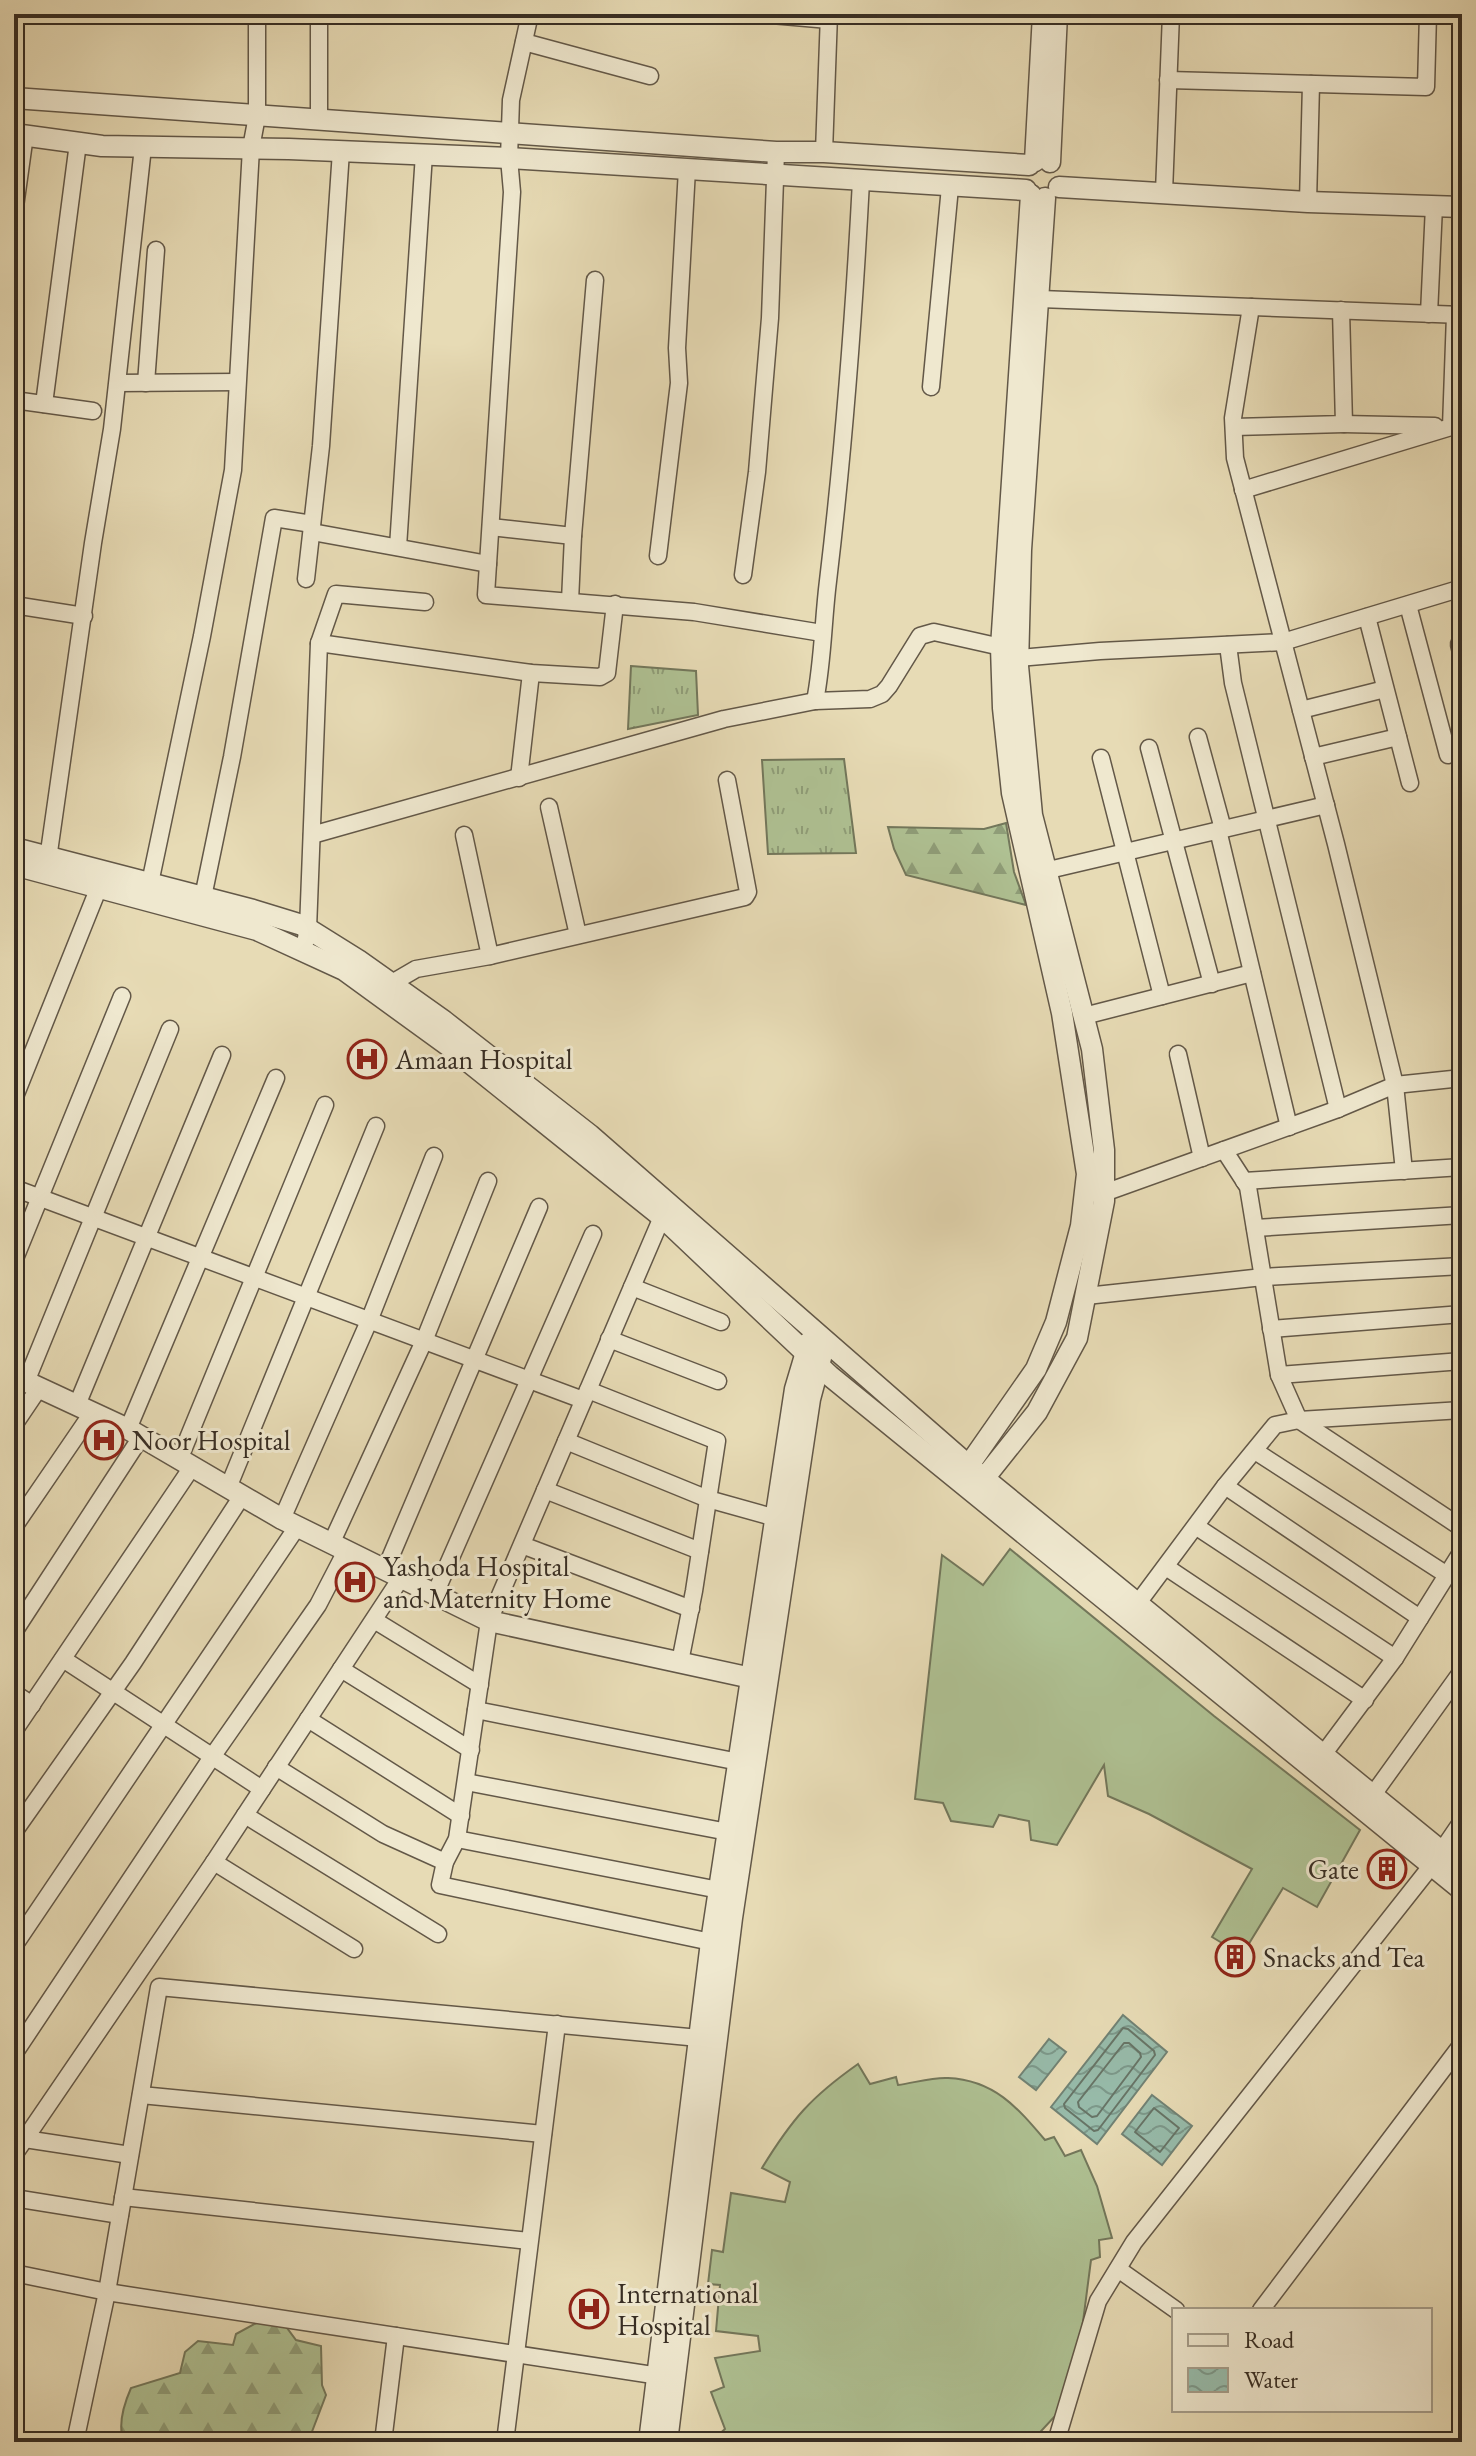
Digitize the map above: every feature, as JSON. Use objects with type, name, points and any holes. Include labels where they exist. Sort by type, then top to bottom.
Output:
[{"type":"street","points":[[150,883],[233,470],[251,148],[257,116],[257,14]]},
{"type":"street","points":[[319,14],[319,120]]},
{"type":"street","points":[[530,14],[511,100],[509,158],[512,192],[486,595],[694,612],[822,633]]},
{"type":"street","points":[[758,14],[829,17],[824,152]]},
{"type":"street","points":[[1038,163],[1043,14]]},
{"type":"street","points":[[1040,192],[1022,179],[1038,163],[1057,14]]},
{"type":"street","points":[[1164,192],[1171,14]]},
{"type":"street","points":[[1168,80],[1426,87],[1428,14]]},
{"type":"street","points":[[524,42],[650,76]]},
{"type":"street","points":[[1308,202],[1311,84]]},
{"type":"street","points":[[14,98],[776,152],[1038,163],[1060,172],[1040,192],[1003,708],[1012,793],[1092,1049],[1104,1150],[1104,1193],[1077,1338],[1037,1412],[971,1480]]},
{"type":"street","points":[[14,214],[19,134],[78,143],[143,147],[424,154],[1040,192],[1164,192],[1308,202],[1462,207]]},
{"type":"street","points":[[44,404],[78,143]]},
{"type":"street","points":[[47,865],[118,383],[143,147]]},
{"type":"street","points":[[306,579],[321,446],[341,151]]},
{"type":"street","points":[[743,575],[757,472],[769,333],[776,152]]},
{"type":"street","points":[[398,547],[424,154]]},
{"type":"street","points":[[658,556],[679,383],[677,348],[687,169]]},
{"type":"street","points":[[815,701],[821,671],[822,633],[852,350],[861,181]]},
{"type":"street","points":[[931,387],[950,187]]},
{"type":"street","points":[[1007,655],[1021,550],[1040,299],[1040,192]]},
{"type":"street","points":[[1429,314],[1434,206]]},
{"type":"street","points":[[146,383],[156,250]]},
{"type":"street","points":[[570,601],[595,280]]},
{"type":"street","points":[[1040,299],[1458,315],[1451,427]]},
{"type":"street","points":[[1251,307],[1234,427],[1235,458],[1395,1085],[1404,1171]]},
{"type":"street","points":[[1341,310],[1344,424]]},
{"type":"street","points":[[118,383],[236,382]]},
{"type":"street","points":[[14,400],[93,411]]},
{"type":"street","points":[[1234,427],[1344,424],[1451,427]]},
{"type":"street","points":[[1243,490],[1451,427]]},
{"type":"street","points":[[203,897],[232,757],[274,518],[488,564]]},
{"type":"street","points":[[491,527],[573,536]]},
{"type":"street","points":[[312,835],[724,719],[815,701],[870,699],[882,694],[925,633],[934,632],[1007,655],[1283,642],[1462,588]]},
{"type":"street","points":[[303,952],[308,929],[319,643],[336,594],[425,602]]},
{"type":"street","points":[[319,643],[531,673],[604,676],[615,604]]},
{"type":"street","points":[[14,605],[84,616]]},
{"type":"street","points":[[1408,605],[1448,755]]},
{"type":"street","points":[[1367,617],[1410,783]]},
{"type":"street","points":[[1228,645],[1233,683],[1338,1109]]},
{"type":"street","points":[[519,778],[531,673]]},
{"type":"street","points":[[1301,710],[1385,689]]},
{"type":"street","points":[[1198,737],[1289,1127]]},
{"type":"street","points":[[1313,757],[1398,737]]},
{"type":"street","points":[[1149,748],[1212,984]]},
{"type":"street","points":[[1101,758],[1162,996]]},
{"type":"street","points":[[392,983],[416,969],[490,956],[747,895],[727,780]]},
{"type":"street","points":[[1038,872],[1326,805]]},
{"type":"street","points":[[549,807],[578,935]]},
{"type":"street","points":[[464,835],[490,956]]},
{"type":"street","points":[[14,848],[99,887],[257,930],[344,970],[450,1047],[662,1217],[812,1359],[971,1480],[1437,1858],[1462,1868]]},
{"type":"street","points":[[14,865],[47,865],[150,883],[253,910],[308,929],[392,983],[590,1135],[820,1337],[971,1480]]},
{"type":"street","points":[[971,1480],[1036,1369],[1056,1322],[1081,1226],[1087,1174],[1038,872]]},
{"type":"street","points":[[14,1099],[99,887]]},
{"type":"street","points":[[1084,1016],[1252,973]]},
{"type":"street","points":[[14,1261],[122,996]]},
{"type":"street","points":[[14,1425],[26,1382],[170,1029]]},
{"type":"street","points":[[1178,1054],[1202,1158]]},
{"type":"street","points":[[14,1527],[85,1409],[147,1238],[222,1055]]},
{"type":"street","points":[[14,1632],[134,1433],[200,1258],[276,1078]]},
{"type":"street","points":[[1104,1193],[1338,1109],[1395,1085],[1462,1078]]},
{"type":"street","points":[[14,1731],[186,1463],[254,1278],[325,1105]]},
{"type":"street","points":[[14,1832],[113,1693],[235,1492],[376,1126]]},
{"type":"street","points":[[1224,1150],[1248,1187],[1279,1375],[1299,1420],[1462,1528]]},
{"type":"street","points":[[14,1946],[165,1726],[289,1523],[434,1156]]},
{"type":"street","points":[[1244,1181],[1462,1167]]},
{"type":"street","points":[[14,2054],[212,1757],[318,1605],[488,1181]]},
{"type":"street","points":[[14,1188],[529,1380],[586,1395],[717,1441],[680,1662]]},
{"type":"street","points":[[14,2155],[374,1620],[475,1360],[539,1207]]},
{"type":"street","points":[[1255,1228],[1462,1215]]},
{"type":"street","points":[[662,1217],[489,1621],[457,1839],[445,1862],[440,1885],[711,1942]]},
{"type":"street","points":[[435,1594],[593,1234]]},
{"type":"street","points":[[1086,1296],[1263,1277],[1462,1266]]},
{"type":"street","points":[[632,1287],[721,1322]]},
{"type":"street","points":[[1271,1329],[1462,1314]]},
{"type":"street","points":[[649,2442],[666,2377],[732,1918],[761,1680],[776,1518],[795,1389],[820,1337]]},
{"type":"street","points":[[609,1339],[718,1381]]},
{"type":"street","points":[[667,2442],[666,2377],[711,1942],[739,1762],[761,1680],[810,1399],[812,1359]]},
{"type":"street","points":[[1279,1375],[1462,1361]]},
{"type":"street","points":[[26,1382],[134,1433],[289,1523],[489,1621],[761,1680]]},
{"type":"street","points":[[1132,1611],[1225,1486],[1275,1425],[1299,1420],[1462,1410]]},
{"type":"street","points":[[566,1441],[708,1499],[776,1518]]},
{"type":"street","points":[[1255,1451],[1447,1575]]},
{"type":"street","points":[[1225,1486],[1420,1618]]},
{"type":"street","points":[[545,1490],[700,1551]]},
{"type":"street","points":[[1197,1527],[1395,1658]]},
{"type":"street","points":[[522,1545],[691,1609]]},
{"type":"street","points":[[1318,1762],[1395,1658],[1462,1551]]},
{"type":"street","points":[[1166,1567],[1365,1700]]},
{"type":"street","points":[[374,1620],[480,1685]]},
{"type":"street","points":[[63,1659],[262,1789]]},
{"type":"street","points":[[341,1669],[471,1750]]},
{"type":"street","points":[[1372,1796],[1462,1671]]},
{"type":"street","points":[[14,1693],[32,1705]]},
{"type":"street","points":[[476,1710],[739,1762]]},
{"type":"street","points":[[308,1719],[461,1816]]},
{"type":"street","points":[[1318,1762],[1372,1796],[1437,1858],[1462,1890]]},
{"type":"street","points":[[276,1767],[383,1834],[445,1862]]},
{"type":"street","points":[[466,1782],[728,1832]]},
{"type":"street","points":[[245,1815],[438,1934]]},
{"type":"street","points":[[1056,2442],[1098,2301],[1144,2229],[1437,1858],[1462,1821]]},
{"type":"street","points":[[457,1839],[719,1890]]},
{"type":"street","points":[[214,1862],[354,1949]]},
{"type":"street","points":[[75,2442],[107,2292],[159,1987],[699,2038]]},
{"type":"street","points":[[505,2442],[557,2024]]},
{"type":"street","points":[[1263,2308],[1462,2044]]},
{"type":"street","points":[[141,2095],[543,2134]]},
{"type":"street","points":[[25,2139],[130,2155]]},
{"type":"street","points":[[123,2197],[529,2241]]},
{"type":"street","points":[[14,2198],[120,2215]]},
{"type":"street","points":[[1118,2269],[1173,2308]]},
{"type":"street","points":[[14,2273],[107,2292],[666,2377]]},
{"type":"street","points":[[383,2442],[396,2336]]},
{"type":"green space","points":[[631,666],[696,671],[698,715],[628,729]]},
{"type":"green space","points":[[844,759],[856,853],[768,854],[762,760]]},
{"type":"green space","points":[[1006,823],[1014,872],[1026,905],[906,875],[888,827],[984,829]]},
{"type":"green space","points":[[1010,1549],[1214,1716],[1360,1830],[1317,1907],[1283,1888],[1242,1955],[1212,1937],[1252,1869],[1149,1814],[1108,1796],[1104,1765],[1057,1845],[1031,1840],[1029,1821],[999,1815],[993,1827],[951,1821],[943,1803],[915,1799],[942,1555],[983,1585]]},
{"type":"green space","points":[[858,2064],[870,2084],[896,2077],[898,2085],[942,2078],[979,2084],[1014,2106],[1045,2140],[1054,2137],[1065,2156],[1081,2150],[1097,2186],[1112,2238],[1099,2240],[1100,2257],[1091,2260],[1080,2345],[1056,2415],[1031,2442],[719,2442],[716,2437],[725,2429],[711,2392],[724,2387],[715,2358],[760,2351],[758,2336],[716,2331],[720,2285],[708,2284],[712,2250],[723,2252],[731,2193],[785,2202],[790,2182],[762,2168],[804,2110],[827,2087]]},
{"type":"green space","points":[[262,2320],[284,2324],[296,2340],[321,2346],[322,2385],[326,2395],[308,2442],[124,2442],[121,2422],[131,2388],[180,2373],[185,2352],[198,2341],[233,2345],[236,2334]]},
{"type":"water","points":[[1123,2015],[1167,2052],[1097,2144],[1051,2107]]},
{"type":"water","points":[[1049,2039],[1066,2052],[1036,2090],[1019,2077]]},
{"type":"water","points":[[1152,2095],[1192,2126],[1162,2165],[1122,2134]]},
{"type":"place","name":"Amaan Hospital","points":[[367,1059]]},
{"type":"place","name":"Noor Hospital","points":[[104,1440]]},
{"type":"place","name":"Yashoda Hospital and Maternity Home","points":[[355,1582]]},
{"type":"place","name":"Gate","points":[[1387,1869]]},
{"type":"place","name":"Snacks and Tea","points":[[1235,1957]]},
{"type":"place","name":"International Hospital","points":[[589,2309]]}]
